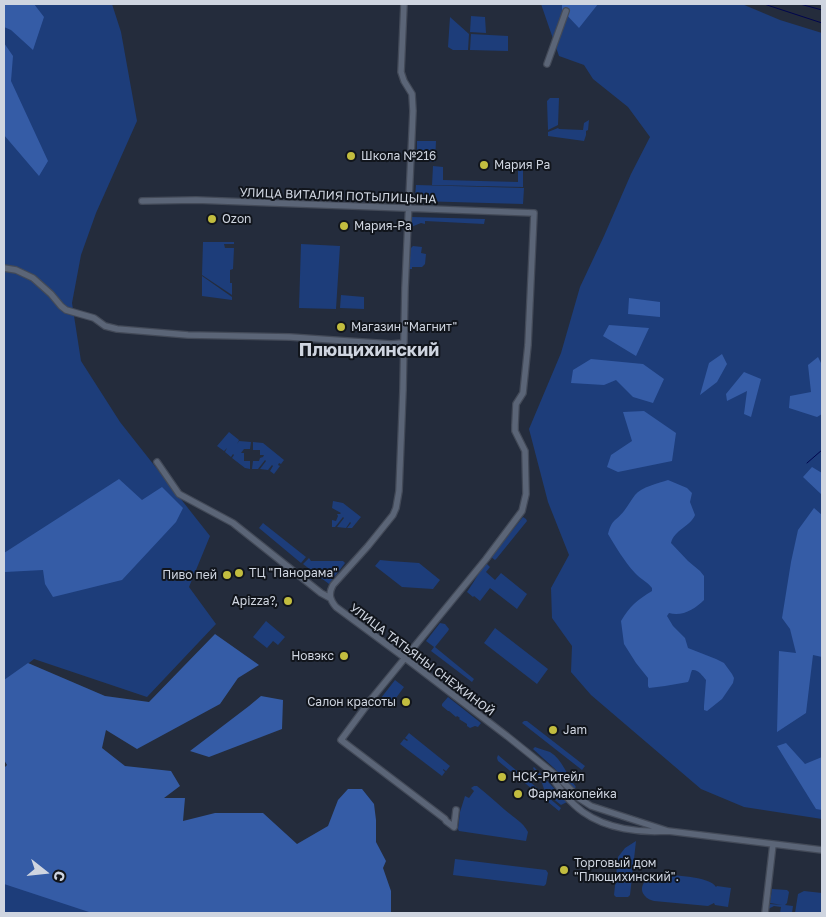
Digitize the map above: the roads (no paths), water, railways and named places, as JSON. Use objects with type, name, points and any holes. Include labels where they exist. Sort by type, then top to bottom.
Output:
[{"type":"street","points":[[330,598],[330,590],[333,585],[393,515],[399,491],[413,102],[412,94],[401,72],[404,4]]},
{"type":"street","points":[[547,64],[566,11]]},
{"type":"street","name":"УЛИЦА ВИТАЛИЯ ПОТЫЛИЦЫНА","points":[[142,201],[196,200],[534,213],[528,345],[523,393],[516,404],[515,425],[515,431],[525,450],[526,494],[522,511],[486,560],[405,658]]},
{"type":"street","points":[[4,268],[16,270],[33,278],[66,310],[94,318],[105,326],[188,334],[290,337],[391,344],[404,343]]},
{"type":"street","name":"УЛИЦА ТАТЬЯНЫ СНЕЖИНОЙ","points":[[157,462],[179,494],[233,524],[330,598],[336,607],[507,736],[563,781],[580,799],[592,806],[668,831]]},
{"type":"street","points":[[405,658],[340,740],[445,819]]},
{"type":"street","name":"УЛИЦА ТАТЬЯНЫ СНЕЖИНОЙ","points":[[545,767],[558,787],[582,811],[590,816],[612,826],[650,832],[668,831]]},
{"type":"street","points":[[668,831],[822,850]]},
{"type":"street","points":[[765,913],[774,844]]},
{"type":"waterway","points":[[764,4],[822,23]]},
{"type":"waterway","points":[[800,4],[822,10]]},
{"type":"waterway","points":[[807,463],[822,450]]},
{"type":"place","name":"Школа №216","points":[[351,156]]},
{"type":"place","name":"Мария Ра","points":[[484,165]]},
{"type":"place","name":"Ozon","points":[[212,219]]},
{"type":"place","name":"Мария-Ра","points":[[344,226]]},
{"type":"place","name":"Магазин \"Магнит\"","points":[[341,327]]},
{"type":"place","name":"ТЦ \"Панорама\"","points":[[239,573]]},
{"type":"place","name":"Пиво пей","points":[[227,575]]},
{"type":"place","name":"Apizza?,","points":[[288,601]]},
{"type":"place","name":"Новэкс","points":[[344,656]]},
{"type":"place","name":"Салон красоты","points":[[406,702]]},
{"type":"place","name":"Jam","points":[[553,730]]},
{"type":"place","name":"НСК-Ритейл","points":[[502,777]]},
{"type":"place","name":"Фармакопейка","points":[[518,794]]},
{"type":"place","name":"Торговый дом \"Плющихинский\".","points":[[564,870]]},
{"type":"district","name":"Плющихинский","points":[[369,350]]}]
